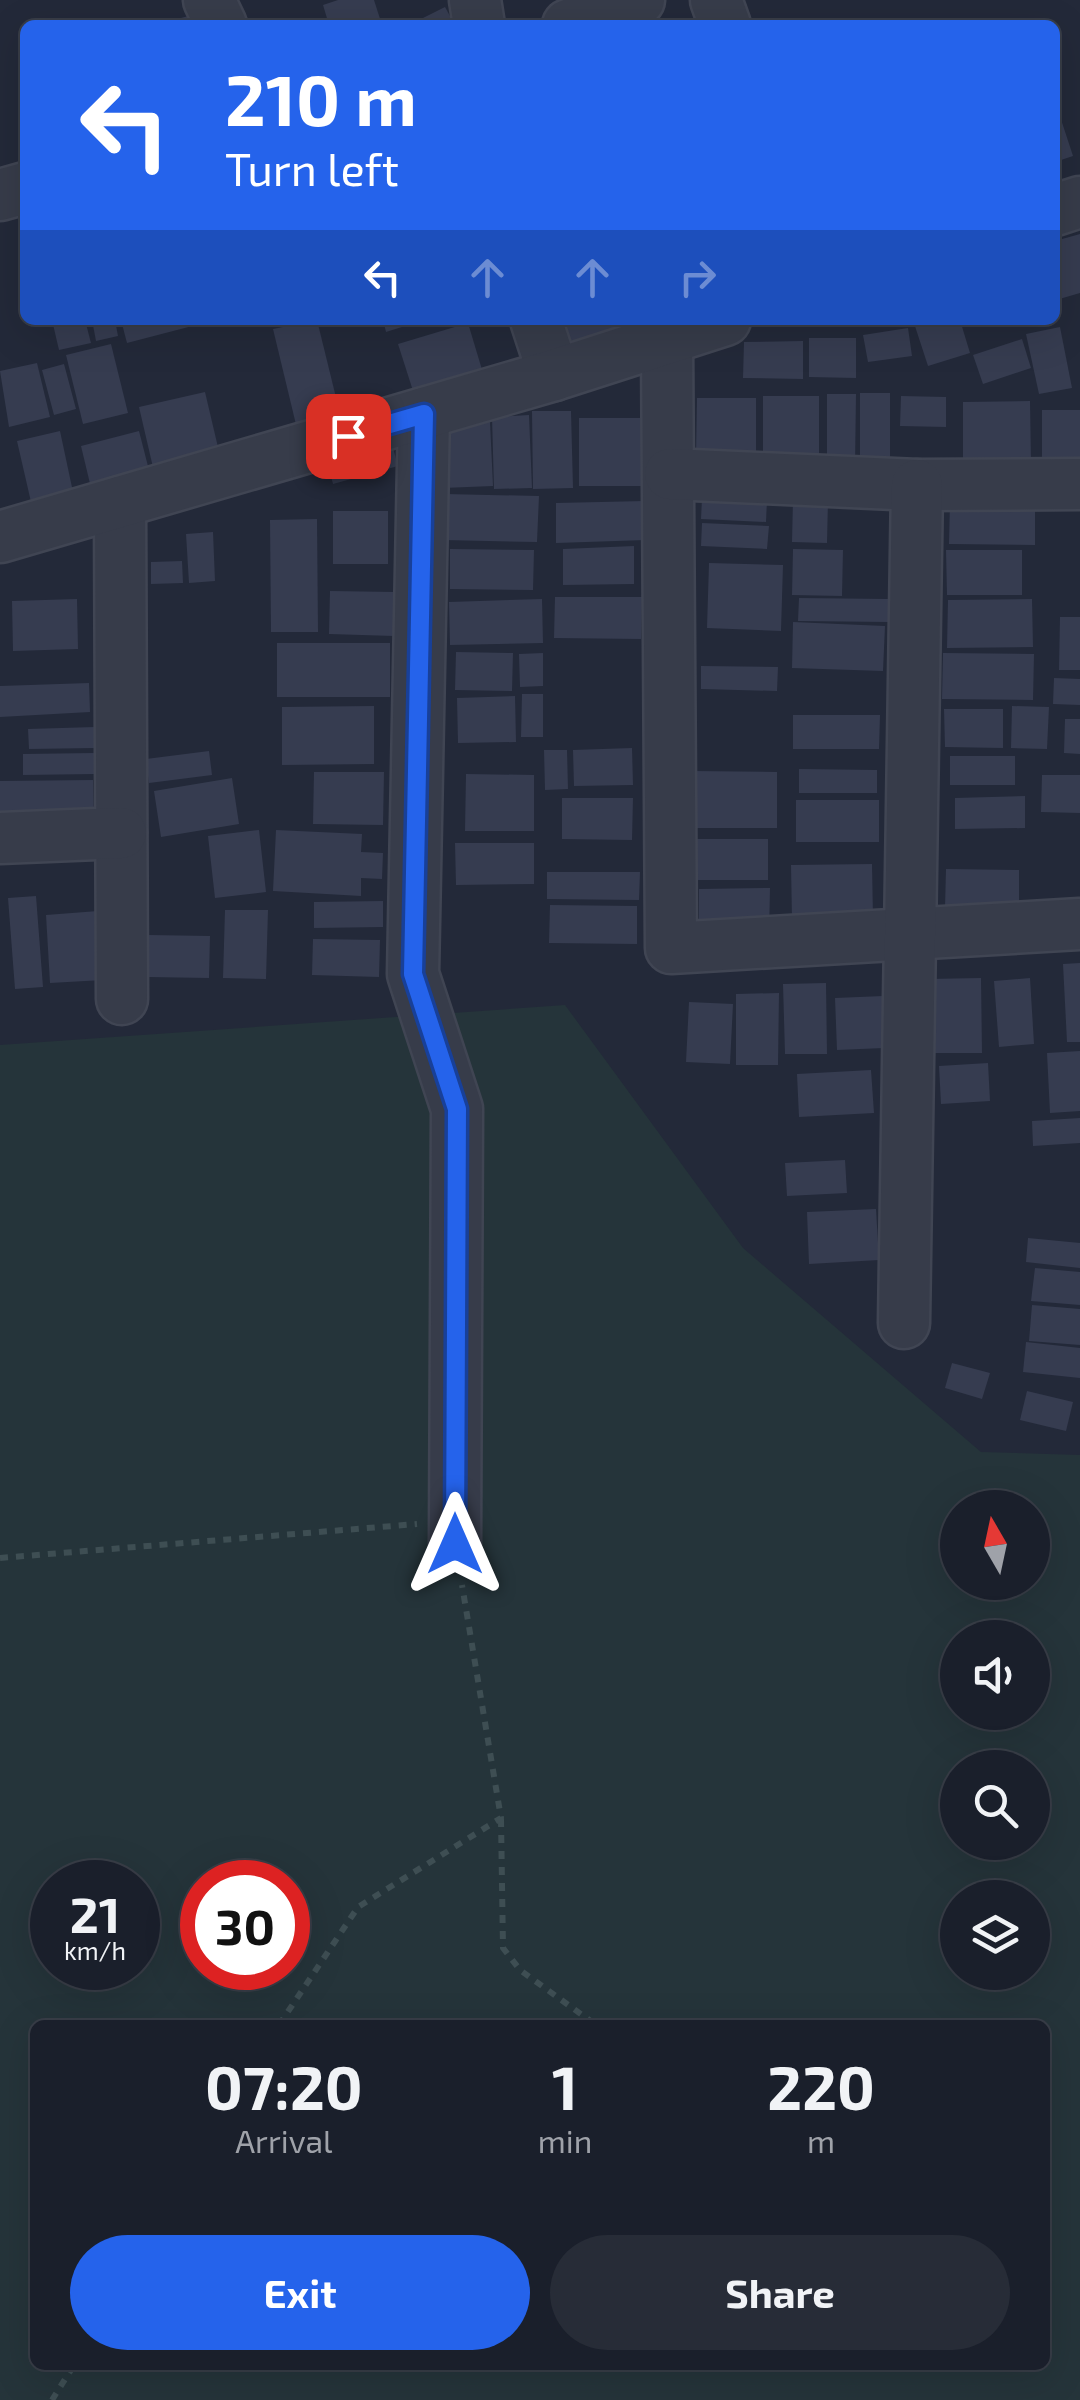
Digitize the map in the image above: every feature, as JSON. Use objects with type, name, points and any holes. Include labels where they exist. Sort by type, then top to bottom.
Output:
[{"type":"street","points":[[582,20],[640,0]]},
{"type":"street","points":[[538,325],[554,376]]},
{"type":"street","points":[[4,521],[120,502],[554,376],[711,325]]},
{"type":"street","points":[[667,341],[671,948],[1080,924]]},
{"type":"street","points":[[424,414],[413,974],[457,1109],[455,1544]]},
{"type":"street","points":[[670,474],[917,484],[1080,484]]},
{"type":"street","points":[[904,1323],[917,484]]},
{"type":"street","points":[[120,502],[122,999]]},
{"type":"street","points":[[0,838],[122,833]]},
{"type":"path","points":[[0,1558],[419,1524],[439,1526],[455,1544],[501,1818],[503,1948],[520,1970],[589,2020]]},
{"type":"path","points":[[282,2020],[358,1907],[501,1818]]},
{"type":"path","points":[[52,2400],[71,2370]]},
{"type":"shaded area","points":[[565,1005],[743,1248],[981,1452],[1080,1455],[1080,2400],[0,2400],[0,1045]]},
{"type":"building","points":[[338,0],[374,0],[380,20],[328,20],[323,5]]},
{"type":"building","points":[[445,7],[452,20],[419,20]]},
{"type":"building","points":[[200,13],[202,20],[173,20]]},
{"type":"building","points":[[1060,116],[1073,156],[1060,160]]},
{"type":"building","points":[[1080,234],[1080,293],[1060,299],[1060,240]]},
{"type":"building","points":[[53,325],[86,325],[91,343],[59,350]]},
{"type":"building","points":[[93,325],[116,325],[118,336],[96,341]]},
{"type":"building","points":[[122,325],[196,325],[127,343]]},
{"type":"building","points":[[318,325],[343,426],[299,437],[273,329]]},
{"type":"building","points":[[384,325],[408,325],[386,332]]},
{"type":"building","points":[[469,325],[483,373],[414,394],[398,344]]},
{"type":"building","points":[[564,325],[622,325],[623,328],[568,342]]},
{"type":"building","points":[[915,325],[962,325],[970,353],[928,366]]},
{"type":"building","points":[[1060,327],[1072,388],[1039,394],[1026,334]]},
{"type":"building","points":[[908,328],[912,356],[868,362],[863,335]]},
{"type":"building","points":[[809,338],[856,338],[856,378],[809,377]]},
{"type":"building","points":[[1022,339],[1031,368],[983,384],[973,355]]},
{"type":"building","points":[[803,341],[803,379],[743,378],[744,342]]},
{"type":"building","points":[[111,344],[128,413],[83,424],[66,355]]},
{"type":"building","points":[[37,363],[50,417],[9,427],[0,371]]},
{"type":"building","points":[[64,364],[76,409],[54,415],[42,370]]},
{"type":"building","points":[[205,392],[221,460],[155,476],[139,407]]},
{"type":"building","points":[[860,393],[890,393],[890,458],[860,458]]},
{"type":"building","points":[[827,394],[856,394],[855,466],[827,466]]},
{"type":"building","points":[[763,396],[819,396],[819,458],[763,458]]},
{"type":"building","points":[[901,396],[946,397],[946,427],[900,426]]},
{"type":"building","points":[[697,398],[756,398],[756,456],[696,456]]},
{"type":"building","points":[[1030,401],[1031,464],[963,464],[963,402]]},
{"type":"building","points":[[1042,410],[1080,410],[1080,468],[1042,468]]},
{"type":"building","points":[[532,411],[571,411],[573,488],[533,489]]},
{"type":"building","points":[[529,415],[532,488],[494,489],[492,417]]},
{"type":"building","points":[[579,418],[645,418],[645,486],[579,486]]},
{"type":"building","points":[[490,422],[493,486],[443,488],[440,424]]},
{"type":"building","points":[[60,431],[73,492],[31,502],[17,441]]},
{"type":"building","points":[[139,431],[151,478],[92,492],[81,446]]},
{"type":"building","points":[[393,448],[398,466],[333,484],[328,465]]},
{"type":"building","points":[[445,494],[539,496],[537,542],[443,540]]},
{"type":"building","points":[[702,498],[767,500],[766,522],[701,519]]},
{"type":"building","points":[[793,499],[828,500],[827,543],[792,542]]},
{"type":"building","points":[[645,501],[646,540],[556,543],[556,503]]},
{"type":"building","points":[[950,502],[1035,502],[1035,545],[949,544]]},
{"type":"building","points":[[333,511],[388,511],[388,564],[333,564]]},
{"type":"building","points":[[317,519],[318,632],[271,632],[270,520]]},
{"type":"building","points":[[702,523],[769,526],[767,549],[701,546]]},
{"type":"building","points":[[213,532],[215,581],[189,583],[186,534]]},
{"type":"building","points":[[634,546],[634,584],[563,585],[563,549]]},
{"type":"building","points":[[450,549],[534,550],[533,590],[450,589]]},
{"type":"building","points":[[793,549],[843,550],[842,596],[792,595]]},
{"type":"building","points":[[946,550],[1022,550],[1022,595],[947,595]]},
{"type":"building","points":[[182,561],[183,583],[151,584],[151,562]]},
{"type":"building","points":[[709,563],[783,565],[781,631],[707,628]]},
{"type":"building","points":[[330,591],[395,592],[394,636],[329,634]]},
{"type":"building","points":[[555,597],[642,597],[641,639],[554,638]]},
{"type":"building","points":[[799,598],[888,599],[888,622],[798,621]]},
{"type":"building","points":[[77,599],[78,649],[13,651],[12,601]]},
{"type":"building","points":[[542,599],[543,643],[450,645],[449,602]]},
{"type":"building","points":[[1032,599],[1033,647],[947,648],[948,600]]},
{"type":"building","points":[[1060,617],[1080,617],[1080,670],[1059,670]]},
{"type":"building","points":[[793,622],[885,626],[883,671],[792,668]]},
{"type":"building","points":[[277,643],[390,643],[390,697],[277,697]]},
{"type":"building","points":[[456,652],[513,653],[512,691],[455,690]]},
{"type":"building","points":[[543,653],[543,686],[520,687],[519,654]]},
{"type":"building","points":[[943,653],[1034,654],[1033,700],[942,699]]},
{"type":"building","points":[[701,666],[778,667],[777,691],[701,689]]},
{"type":"building","points":[[1054,678],[1080,679],[1080,705],[1053,704]]},
{"type":"building","points":[[89,683],[90,712],[0,717],[0,686]]},
{"type":"building","points":[[522,694],[543,694],[543,737],[521,737]]},
{"type":"building","points":[[515,696],[516,742],[458,743],[457,698]]},
{"type":"building","points":[[374,706],[374,764],[282,765],[282,707]]},
{"type":"building","points":[[1012,706],[1049,707],[1047,749],[1011,748]]},
{"type":"building","points":[[944,709],[1003,709],[1003,748],[945,747]]},
{"type":"building","points":[[793,715],[880,715],[879,749],[793,749]]},
{"type":"building","points":[[1065,719],[1080,719],[1080,754],[1064,753]]},
{"type":"building","points":[[95,727],[95,748],[29,749],[28,729]]},
{"type":"building","points":[[632,748],[633,785],[574,786],[573,750]]},
{"type":"building","points":[[544,750],[567,750],[568,789],[545,790]]},
{"type":"building","points":[[209,751],[212,775],[149,783],[146,759]]},
{"type":"building","points":[[94,753],[95,774],[23,775],[23,754]]},
{"type":"building","points":[[950,756],[1015,756],[1015,785],[950,785]]},
{"type":"building","points":[[799,769],[877,770],[877,793],[799,793]]},
{"type":"building","points":[[691,771],[777,772],[777,828],[691,828]]},
{"type":"building","points":[[314,772],[384,772],[383,825],[313,824]]},
{"type":"building","points":[[466,774],[534,775],[534,831],[465,831]]},
{"type":"building","points":[[1042,775],[1080,775],[1080,813],[1041,812]]},
{"type":"building","points":[[232,778],[239,824],[161,837],[154,791]]},
{"type":"building","points":[[93,780],[94,824],[0,825],[0,781]]},
{"type":"building","points":[[1025,796],[1025,828],[955,829],[955,798]]},
{"type":"building","points":[[562,798],[633,798],[632,840],[562,839]]},
{"type":"building","points":[[796,800],[879,800],[879,842],[796,842]]},
{"type":"building","points":[[259,830],[266,892],[215,898],[208,836]]},
{"type":"building","points":[[276,830],[362,834],[361,852],[383,853],[382,879],[361,878],[361,896],[273,891]]},
{"type":"building","points":[[696,839],[768,839],[768,880],[696,880]]},
{"type":"building","points":[[455,843],[534,843],[534,884],[456,885]]},
{"type":"building","points":[[872,864],[873,918],[792,920],[791,865]]},
{"type":"building","points":[[946,869],[1019,870],[1019,909],[945,908]]},
{"type":"building","points":[[547,872],[640,872],[639,900],[547,899]]},
{"type":"building","points":[[770,888],[769,935],[699,935],[699,889]]},
{"type":"building","points":[[36,896],[43,987],[15,989],[8,898]]},
{"type":"building","points":[[383,901],[383,927],[314,928],[314,902]]},
{"type":"building","points":[[550,905],[637,906],[637,944],[549,943]]},
{"type":"building","points":[[225,910],[268,910],[266,979],[223,978]]},
{"type":"building","points":[[98,911],[103,980],[50,983],[46,915]]},
{"type":"building","points":[[149,935],[210,936],[209,978],[148,977]]},
{"type":"building","points":[[313,939],[380,940],[379,977],[312,975]]},
{"type":"building","points":[[1080,963],[1080,1042],[1067,1042],[1063,964]]},
{"type":"building","points":[[981,978],[982,1053],[929,1053],[928,979]]},
{"type":"building","points":[[1030,978],[1034,1044],[999,1047],[994,981]]},
{"type":"building","points":[[826,983],[827,1054],[785,1054],[783,984]]},
{"type":"building","points":[[779,993],[778,1065],[736,1065],[736,994]]},
{"type":"building","points":[[883,996],[884,1048],[837,1050],[835,998]]},
{"type":"building","points":[[689,1002],[733,1004],[730,1064],[686,1062]]},
{"type":"building","points":[[1080,1051],[1080,1111],[1050,1113],[1047,1053]]},
{"type":"building","points":[[988,1063],[990,1101],[941,1104],[939,1066]]},
{"type":"building","points":[[871,1070],[874,1113],[799,1117],[797,1074]]},
{"type":"building","points":[[1080,1118],[1080,1143],[1033,1146],[1032,1121]]},
{"type":"building","points":[[845,1160],[847,1193],[787,1196],[785,1163]]},
{"type":"building","points":[[876,1209],[879,1260],[809,1264],[807,1212]]},
{"type":"building","points":[[1028,1238],[1080,1243],[1080,1268],[1026,1262]]},
{"type":"building","points":[[1035,1268],[1080,1272],[1080,1305],[1031,1301]]},
{"type":"building","points":[[1032,1305],[1080,1309],[1080,1345],[1029,1341]]},
{"type":"building","points":[[1026,1342],[1080,1348],[1080,1378],[1023,1372]]},
{"type":"building","points":[[952,1363],[990,1373],[982,1399],[945,1388]]},
{"type":"building","points":[[1027,1391],[1073,1402],[1066,1431],[1020,1420]]},
{"type":"route","points":[[348,436],[424,414],[413,974],[457,1109],[455,1544]]}]
